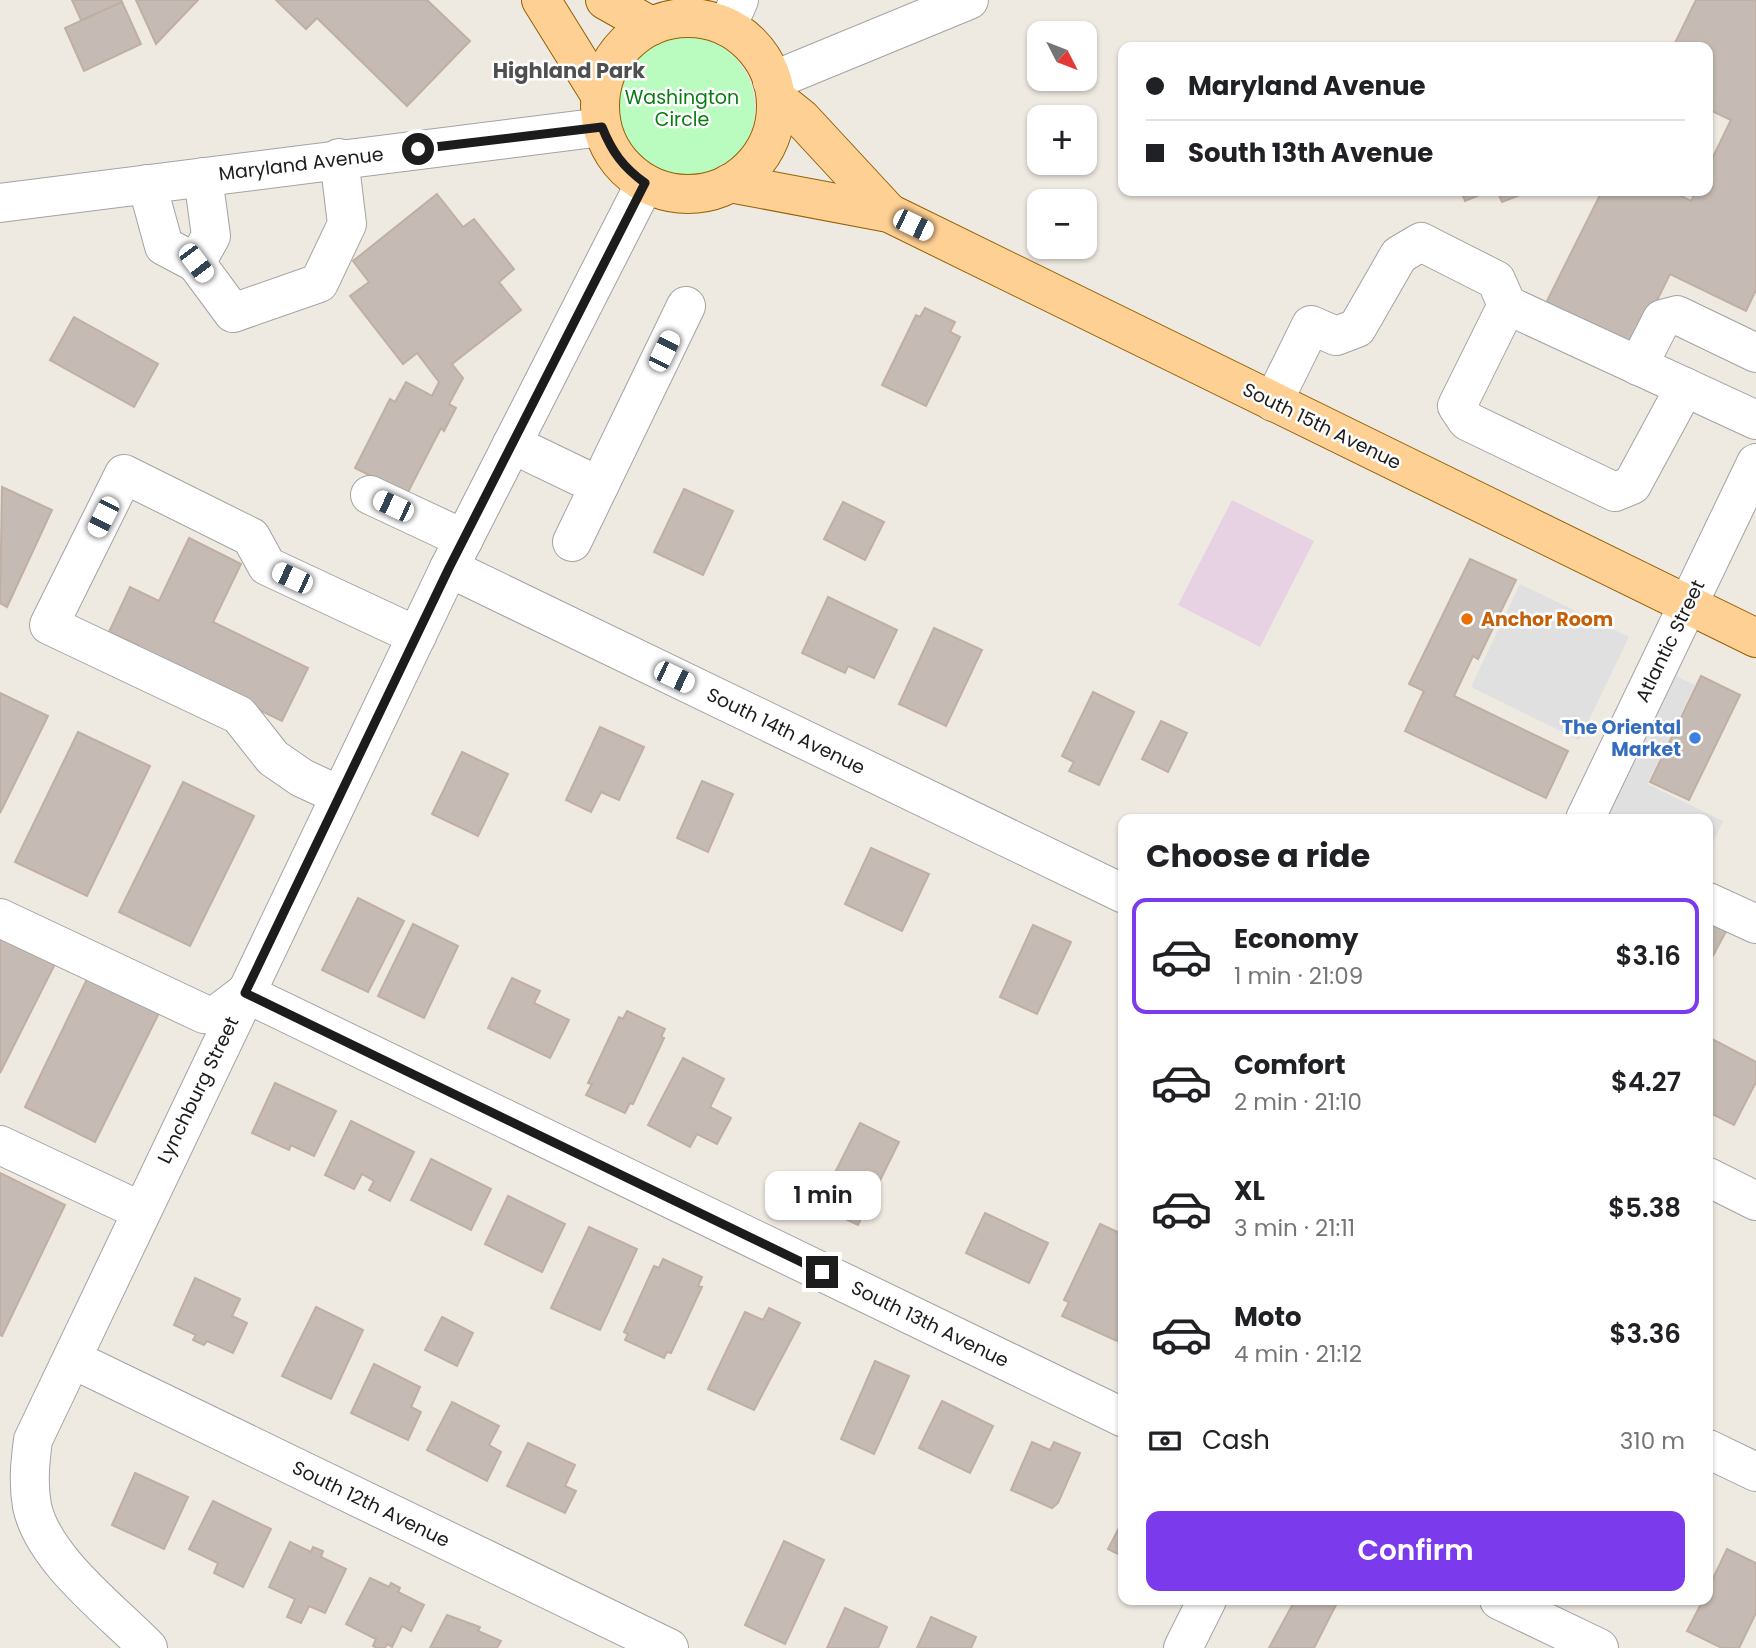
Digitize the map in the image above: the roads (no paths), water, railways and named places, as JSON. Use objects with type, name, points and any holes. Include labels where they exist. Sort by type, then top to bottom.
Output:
[{"type":"main road","points":[[541,0],[601,111],[611,149],[626,169],[645,183],[673,193],[702,193],[730,183],[750,168],[766,147],[774,124],[774,90],[762,59],[747,40],[733,13],[690,18],[651,26],[627,43],[610,66],[601,111]]},
{"type":"main road","points":[[605,0],[651,26]]},
{"type":"main road","name":"South 15th Avenue","points":[[774,90],[889,213]]},
{"type":"main road","name":"South 15th Avenue","points":[[730,183],[889,213],[1756,638]]},
{"type":"street","points":[[774,90],[969,0]]},
{"type":"street","name":"Maryland Avenue","points":[[0,203],[339,158],[601,111]]},
{"type":"street","points":[[147,184],[164,246],[196,263],[233,313],[319,283],[347,224],[339,158]]},
{"type":"street","points":[[196,263],[211,236],[203,177]]},
{"type":"street","name":"Lynchburg Street","points":[[148,1648],[49,1545],[33,1508],[29,1474],[33,1440],[456,553],[645,183]]},
{"type":"street","points":[[1273,402],[1311,325],[1336,337],[1357,328],[1399,255],[1421,242],[1496,280],[1507,304],[1756,420]]},
{"type":"street","points":[[1507,304],[1457,406],[1466,421],[1602,486],[1615,492],[1632,485],[1685,387]]},
{"type":"street","points":[[572,542],[686,306]]},
{"type":"street","points":[[1638,366],[1662,319],[1677,315],[1756,353]]},
{"type":"street","points":[[512,444],[598,485]]},
{"type":"street","name":"Atlantic Street","points":[[1587,814],[1756,463]]},
{"type":"street","points":[[339,795],[302,778],[273,758],[239,715],[48,625],[124,474],[251,537],[267,566],[417,636]]},
{"type":"street","name":"South 14th Avenue","points":[[370,495],[456,553],[1118,891]]},
{"type":"street","points":[[1713,904],[1756,924]]},
{"type":"street","points":[[0,918],[204,1014],[216,1015],[245,993]]},
{"type":"street","name":"South 13th Avenue","points":[[245,993],[1118,1415]]},
{"type":"street","points":[[0,1145],[141,1211]]},
{"type":"street","points":[[1713,1180],[1756,1201]]},
{"type":"street","name":"South 12th Avenue","points":[[72,1359],[670,1648]]},
{"type":"street","points":[[1713,1451],[1756,1472]]},
{"type":"street","points":[[1183,1648],[1204,1605]]},
{"type":"street","points":[[1509,1605],[1599,1648]]},
{"type":"place","name":"Anchor Room","points":[[1467,619]]},
{"type":"place","name":"The Oriental Market","points":[[1695,738]]},
{"type":"district","name":"Highland Park","points":[[569,70]]},
{"type":"park label","name":"Washington Circle","points":[[682,108]]}]
